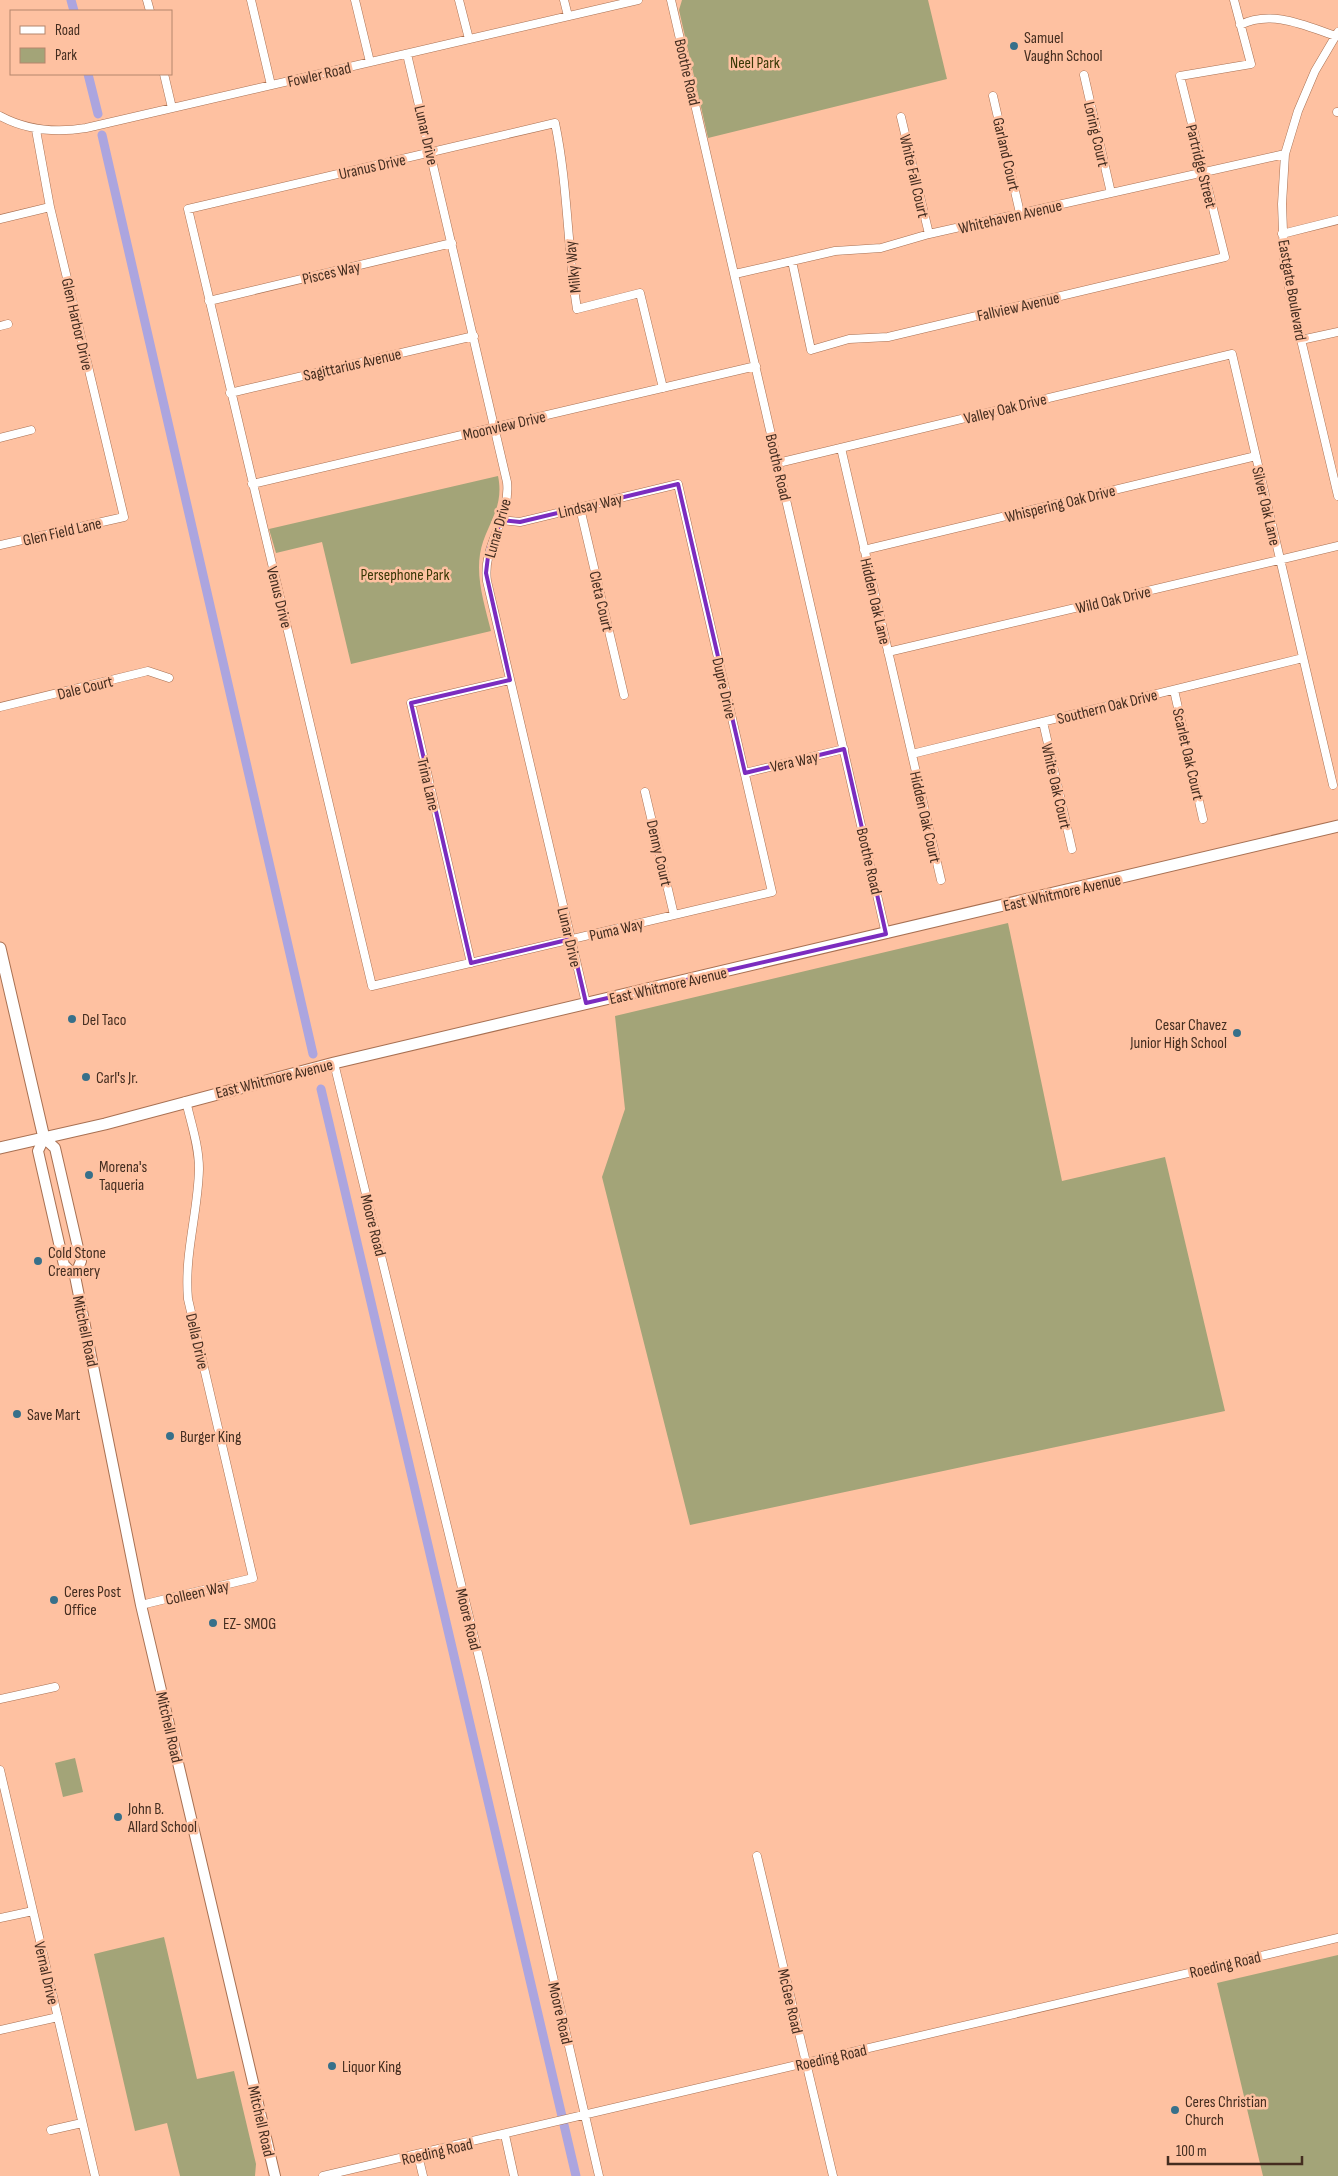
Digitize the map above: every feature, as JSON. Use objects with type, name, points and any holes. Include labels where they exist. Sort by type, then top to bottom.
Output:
[{"type":"main road","name":"East Whitmore Avenue","points":[[0,1148],[105,1124],[334,1063],[1338,826]]},
{"type":"main road","name":"Mitchell Road","points":[[0,948],[44,1138]]},
{"type":"street","points":[[251,0],[271,85]]},
{"type":"street","points":[[355,0],[370,62]]},
{"type":"street","points":[[459,0],[469,39]]},
{"type":"street","points":[[564,0],[568,16]]},
{"type":"street","name":"Fowler Road","points":[[0,116],[36,130],[69,131],[638,0]]},
{"type":"street","name":"Boothe Road","points":[[671,0],[886,934]]},
{"type":"street","points":[[1234,0],[1240,25],[1251,19],[1286,19],[1337,34]]},
{"type":"street","name":"Partridge Street","points":[[1225,257],[1180,76],[1251,64],[1240,25]]},
{"type":"street","name":"Eastgate Boulevard","points":[[1337,34],[1311,79],[1298,111],[1285,154],[1282,234],[1289,286],[1338,496]]},
{"type":"street","name":"Lunar Drive","points":[[408,54],[508,489],[502,520],[489,548],[486,570],[586,1003]]},
{"type":"street","points":[[164,75],[172,108]]},
{"type":"street","name":"Loring Court","points":[[1084,75],[1111,193]]},
{"type":"street","name":"Garland Court","points":[[993,96],[1020,213]]},
{"type":"street","name":"White Fall Court","points":[[901,117],[929,234]]},
{"type":"street","name":"Uranus Drive","points":[[188,209],[555,123]]},
{"type":"street","name":"Milky Way","points":[[555,123],[566,189],[570,256],[577,309],[640,293],[663,388]]},
{"type":"street","name":"Glen Harbor Drive","points":[[36,130],[50,207],[124,517]]},
{"type":"street","name":"Whitehaven Avenue","points":[[735,274],[835,251],[881,248],[929,234],[1285,154]]},
{"type":"street","points":[[0,219],[50,207]]},
{"type":"street","name":"Venus Drive","points":[[188,209],[264,537],[276,577],[372,986]]},
{"type":"street","points":[[1282,234],[1338,220]]},
{"type":"street","name":"Pisces Way","points":[[209,301],[452,243]]},
{"type":"street","name":"Fallview Avenue","points":[[792,262],[811,350],[849,339],[888,337],[1225,257]]},
{"type":"street","points":[[1301,340],[1338,332]]},
{"type":"street","name":"Sagittarius Avenue","points":[[230,392],[474,336]]},
{"type":"street","name":"Valley Oak Drive","points":[[778,463],[1232,354]]},
{"type":"street","name":"Silver Oak Lane","points":[[1232,354],[1333,785]]},
{"type":"street","name":"Moonview Drive","points":[[252,484],[756,366]]},
{"type":"street","points":[[0,438],[31,430]]},
{"type":"street","name":"Hidden Oak Lane","points":[[840,448],[912,754]]},
{"type":"street","name":"Whispering Oak Drive","points":[[864,550],[1256,456]]},
{"type":"street","name":"Lindsay Way","points":[[502,520],[518,522],[678,484]]},
{"type":"street","name":"Dupre Drive","points":[[678,484],[772,892]]},
{"type":"street","name":"Cleta Court","points":[[580,508],[624,695]]},
{"type":"street","name":"Glen Field Lane","points":[[0,545],[124,517]]},
{"type":"street","name":"Wild Oak Drive","points":[[888,652],[1338,546]]},
{"type":"street","name":"Southern Oak Drive","points":[[912,754],[1303,658]]},
{"type":"street","name":"Dale Court","points":[[0,707],[148,672],[169,678]]},
{"type":"street","name":"Trina Lane","points":[[471,963],[411,703],[510,680]]},
{"type":"street","name":"Scarlet Oak Court","points":[[1174,690],[1204,819]]},
{"type":"street","name":"White Oak Court","points":[[1043,722],[1072,849]]},
{"type":"street","name":"Vera Way","points":[[744,773],[844,749]]},
{"type":"street","name":"Hidden Oak Court","points":[[912,754],[941,880]]},
{"type":"street","name":"Denny Court","points":[[645,792],[674,915]]},
{"type":"street","name":"Puma Way","points":[[372,986],[772,892]]},
{"type":"street","name":"Moore Road","points":[[334,1063],[479,1658],[599,2176]]},
{"type":"street","name":"Della Drive","points":[[186,1101],[199,1166],[198,1190],[187,1257],[188,1299],[253,1578]]},
{"type":"street","name":"Mitchell Road","points":[[75,1276],[64,1265],[38,1151],[44,1138],[56,1148],[81,1261],[75,1276],[141,1605],[275,2176]]},
{"type":"street","name":"Colleen Way","points":[[141,1605],[253,1578]]},
{"type":"street","points":[[0,1699],[55,1687]]},
{"type":"street","name":"Vernal Drive","points":[[0,1770],[95,2176]]},
{"type":"street","name":"McGee Road","points":[[757,1856],[833,2176]]},
{"type":"street","points":[[0,1918],[33,1911]]},
{"type":"street","name":"Roeding Road","points":[[324,2176],[1337,1941]]},
{"type":"street","points":[[0,2030],[58,2017]]},
{"type":"street","points":[[51,2130],[82,2123]]},
{"type":"street","points":[[505,2135],[514,2176]]},
{"type":"street","points":[[418,2155],[423,2176]]},
{"type":"highlighted area","points":[[678,484],[745,773],[844,749],[886,934],[586,1003],[571,939],[471,963],[411,703],[510,680],[486,573],[489,548],[502,520],[520,522]]},
{"type":"green space","name":"Neel Park","points":[[682,0],[928,0],[947,79],[708,138],[679,10]]},
{"type":"green space","name":"Persephone Park","points":[[498,476],[499,498],[497,508],[482,544],[479,564],[482,593],[491,631],[351,664],[322,542],[276,553],[269,529]]},
{"type":"green space","points":[[1008,923],[1062,1181],[1165,1157],[1225,1411],[690,1525],[602,1177],[625,1109],[615,1016]]},
{"type":"green space","points":[[75,1758],[83,1792],[63,1797],[55,1763]]},
{"type":"green space","points":[[164,1937],[197,2079],[234,2071],[256,2164],[255,2176],[180,2176],[167,2123],[135,2131],[94,1954]]},
{"type":"green space","points":[[1338,1955],[1338,2176],[1263,2176],[1217,1983]]},
{"type":"waterway","points":[[71,0],[74,10]]},
{"type":"waterway","points":[[88,75],[98,114]]},
{"type":"waterway","points":[[102,135],[313,1054]]},
{"type":"waterway","points":[[321,1089],[576,2176]]},
{"type":"place","name":"Samuel Vaughn School","points":[[1014,46]]},
{"type":"place","name":"Del Taco","points":[[72,1019]]},
{"type":"place","name":"Cesar Chavez Junior High School","points":[[1237,1033]]},
{"type":"place","name":"Carl's Jr.","points":[[86,1077]]},
{"type":"place","name":"Morena's Taqueria","points":[[89,1175]]},
{"type":"place","name":"Cold Stone Creamery","points":[[38,1261]]},
{"type":"place","name":"Save Mart","points":[[17,1414]]},
{"type":"place","name":"Burger King","points":[[170,1436]]},
{"type":"place","name":"Ceres Post Office","points":[[54,1600]]},
{"type":"place","name":"EZ- SMOG","points":[[213,1623]]},
{"type":"place","name":"John B. Allard School","points":[[118,1817]]},
{"type":"place","name":"Liquor King","points":[[332,2066]]},
{"type":"place","name":"Ceres Christian Church","points":[[1175,2110]]}]
